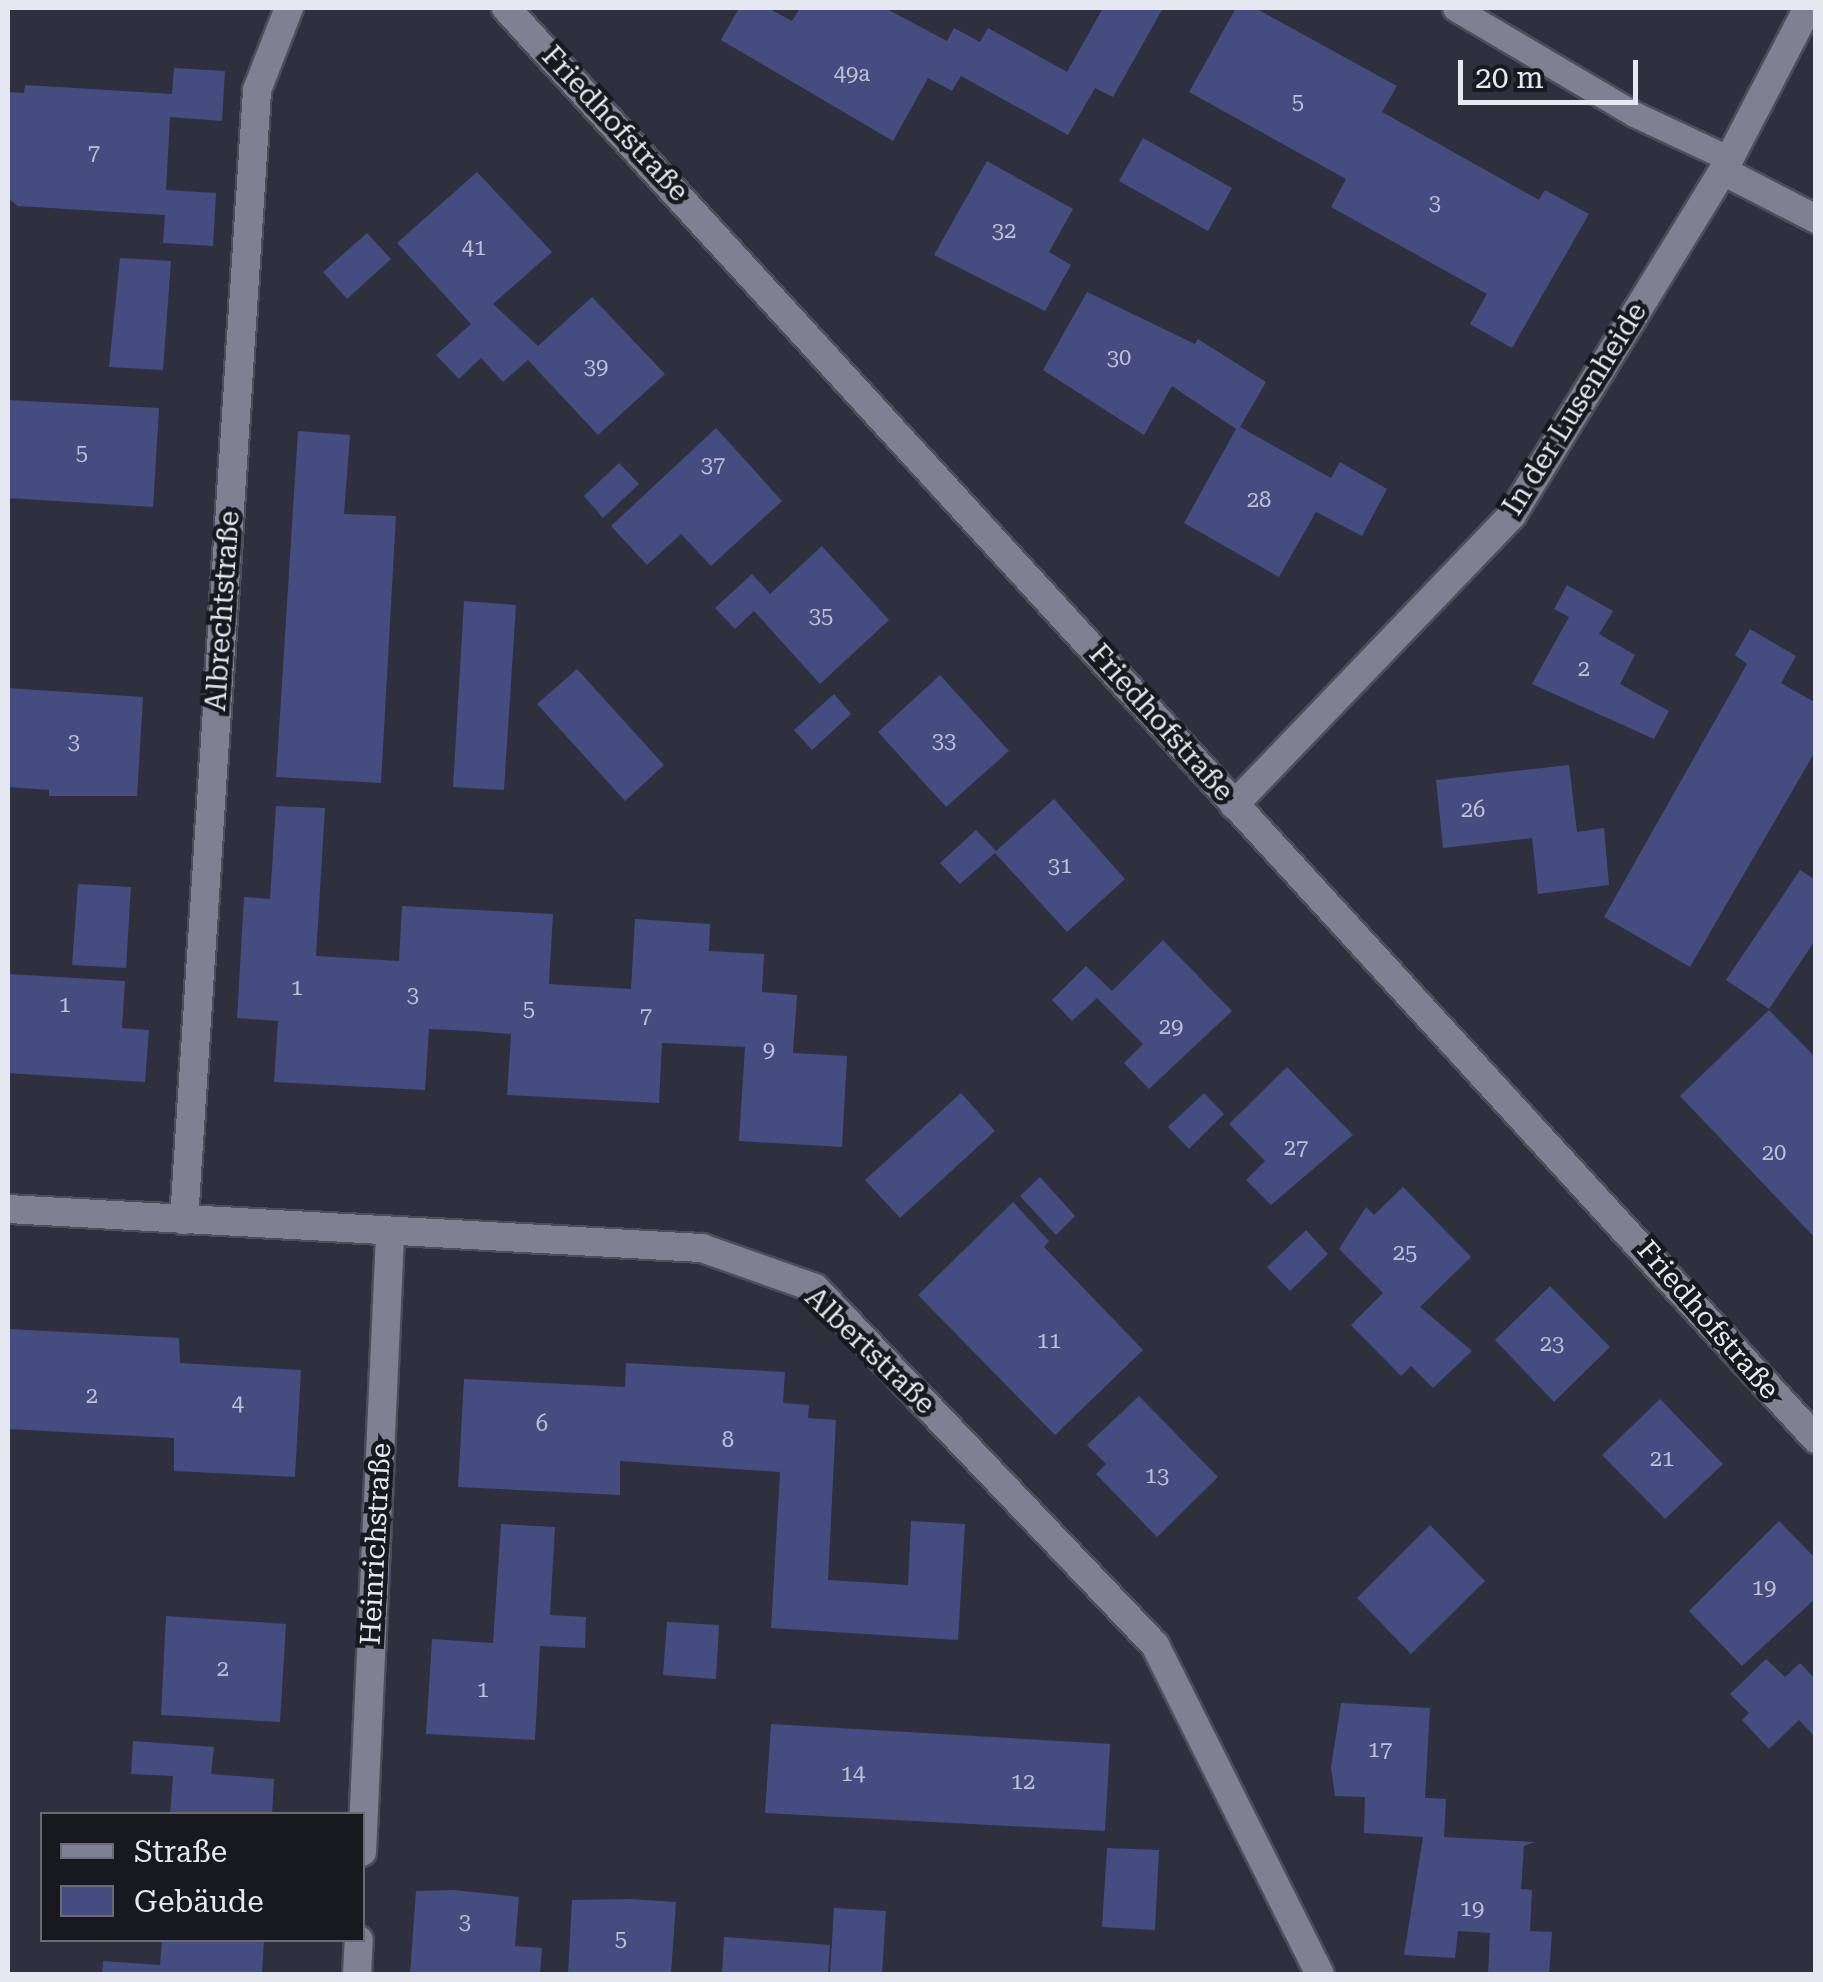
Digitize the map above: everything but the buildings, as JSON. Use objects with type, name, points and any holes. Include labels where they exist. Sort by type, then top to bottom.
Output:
[{"type":"street","name":"Albrechtstraße","points":[[184,1220],[256,90],[289,8]]},
{"type":"street","name":"Friedhofstraße","points":[[506,8],[1816,1439]]},
{"type":"street","name":"In der Lusenheide","points":[[1234,804],[1512,515],[1727,165],[1808,8]]},
{"type":"street","points":[[1727,165],[1816,219]]},
{"type":"street","name":"Albertstraße","points":[[8,1209],[390,1236],[702,1248],[814,1288],[1155,1645],[1320,1974]]},
{"type":"street","name":"Heinrichstraße","points":[[364,1812],[390,1236]]},
{"type":"street","points":[[357,1974],[358,1942]]},
{"type":"lane","points":[[1455,8],[1727,165]]}]
